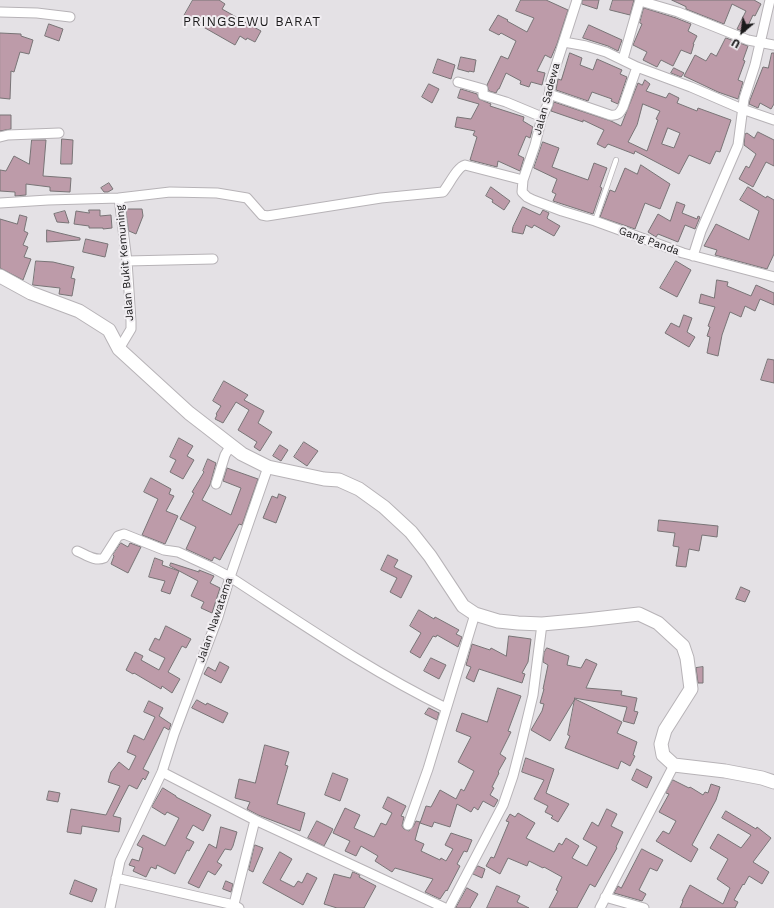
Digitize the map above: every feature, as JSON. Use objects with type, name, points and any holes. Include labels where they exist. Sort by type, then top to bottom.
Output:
[{"type":"street","name":"Jalan Sadewa","points":[[523,180],[535,145],[542,117],[548,104],[551,81],[577,0]]},
{"type":"street","points":[[693,256],[701,231],[738,145],[742,109],[755,65],[770,0]]},
{"type":"street","points":[[623,59],[640,1],[678,12],[748,40],[774,45]]},
{"type":"street","points":[[0,12],[37,13],[70,17]]},
{"type":"street","points":[[564,42],[586,46],[623,59],[637,67],[691,86],[742,109],[774,120]]},
{"type":"street","points":[[549,94],[610,116],[615,116],[620,113],[624,107],[637,67]]},
{"type":"street","points":[[458,82],[483,89],[483,95],[506,102],[542,117]]},
{"type":"street","points":[[0,137],[8,135],[59,133]]},
{"type":"street","points":[[0,203],[119,198],[170,192],[218,193],[247,198],[262,215],[267,216],[381,198],[443,192],[460,167],[465,165],[523,180]]},
{"type":"street","name":"Gang Panda","points":[[523,180],[522,192],[527,197],[562,211],[595,221],[693,256],[774,277]]},
{"type":"street","name":"Jalan Bukit Kemuning","points":[[119,198],[127,262],[131,329],[119,350]]},
{"type":"street","points":[[127,262],[213,259]]},
{"type":"street","points":[[0,276],[31,293],[79,311],[109,330],[119,350],[189,413],[242,454],[268,467],[324,479],[339,480],[359,489],[384,507],[411,532],[430,556],[463,606],[475,614],[498,621],[542,624],[639,614],[658,623],[682,646],[687,658],[691,689],[665,730],[661,744],[664,755],[674,765],[725,771],[762,778],[774,782]]},
{"type":"street","points":[[216,484],[225,455],[231,445]]},
{"type":"street","name":"Jalan Nawatama","points":[[110,908],[120,861],[162,772],[174,734],[218,617],[230,577],[268,467]]},
{"type":"street","points":[[77,551],[100,560],[104,558],[118,536],[124,534],[164,550],[178,552],[230,577],[407,689],[446,708]]},
{"type":"street","points":[[408,825],[428,769],[446,708],[458,675],[475,614]]},
{"type":"street","points":[[449,908],[503,806],[513,776],[522,745],[533,695],[542,624]]},
{"type":"street","points":[[600,908],[674,765]]},
{"type":"street","points":[[162,772],[254,820],[445,908]]},
{"type":"street","points":[[116,878],[235,907],[254,820]]},
{"type":"street","points":[[605,897],[644,908]]},
{"type":"lane","points":[[595,221],[616,160]]},
{"type":"building","points":[[193,0],[219,0],[225,4],[222,9],[261,31],[255,42],[247,38],[246,40],[240,36],[235,45],[184,16]]},
{"type":"building","points":[[521,0],[546,0],[568,10],[557,44],[551,58],[545,55],[537,71],[545,73],[542,85],[531,82],[529,87],[520,84],[521,81],[506,73],[496,93],[489,91],[487,85],[501,56],[508,59],[516,41],[501,33],[499,35],[489,30],[498,15],[527,32],[534,18],[516,11]]},
{"type":"building","points":[[583,0],[599,0],[597,9],[582,4]]},
{"type":"building","points":[[613,0],[634,0],[630,15],[610,10]]},
{"type":"building","points":[[672,0],[754,0],[761,4],[755,16],[753,15],[745,32],[737,29],[746,11],[732,4],[724,24],[686,9],[686,7]]},
{"type":"building","points":[[644,8],[691,24],[688,31],[697,36],[693,44],[691,54],[681,50],[673,66],[661,60],[657,67],[643,60],[647,52],[633,45],[642,24],[640,23]]},
{"type":"building","points":[[49,24],[63,29],[59,41],[45,36]]},
{"type":"building","points":[[589,25],[622,40],[618,51],[608,46],[583,38]]},
{"type":"building","points":[[0,33],[21,34],[21,36],[33,40],[29,54],[20,52],[14,72],[11,71],[10,99],[0,98]]},
{"type":"building","points":[[726,38],[748,46],[743,60],[745,61],[738,80],[743,82],[738,99],[718,92],[684,76],[695,55],[706,61],[711,53],[716,56]]},
{"type":"building","points":[[570,53],[582,58],[580,65],[593,70],[597,59],[622,70],[620,74],[627,77],[618,104],[611,101],[612,99],[592,92],[588,101],[556,90],[558,79],[561,80]]},
{"type":"building","points":[[772,53],[774,53],[774,104],[771,109],[760,103],[758,108],[749,104],[750,100],[763,67],[768,68]]},
{"type":"building","points":[[461,57],[476,60],[474,72],[458,69]]},
{"type":"building","points":[[438,59],[455,65],[451,79],[433,73]]},
{"type":"building","points":[[674,68],[684,73],[681,77],[671,73]]},
{"type":"building","points":[[645,80],[650,84],[646,91],[666,98],[669,93],[679,98],[677,103],[697,111],[698,108],[731,120],[720,152],[716,151],[710,164],[689,155],[679,174],[635,151],[634,154],[608,144],[605,148],[597,144],[604,130],[583,120],[583,122],[551,111],[554,102],[611,121],[621,126],[638,83],[642,85]],"holes":[[[643,104],[660,111],[656,119],[658,120],[647,151],[628,142],[637,125]],[[668,128],[680,133],[674,148],[662,144]]]},
{"type":"building","points":[[429,84],[439,89],[432,103],[422,97]]},
{"type":"building","points":[[461,89],[477,94],[479,99],[491,104],[490,106],[524,117],[523,121],[533,127],[530,138],[526,136],[518,155],[524,158],[520,171],[498,161],[497,167],[470,160],[477,137],[473,135],[475,131],[455,127],[457,117],[471,119],[479,104],[458,98]]},
{"type":"building","points":[[0,115],[11,115],[11,129],[0,131]]},
{"type":"building","points":[[758,132],[774,140],[774,166],[766,162],[753,187],[739,179],[746,166],[749,168],[756,154],[744,145],[745,134],[747,133],[754,138]]},
{"type":"building","points":[[62,139],[73,140],[72,164],[61,164]]},
{"type":"building","points":[[32,140],[46,140],[43,176],[71,178],[70,192],[50,191],[50,187],[26,184],[26,195],[15,196],[15,192],[0,191],[0,170],[6,171],[14,156],[29,164]]},
{"type":"building","points":[[543,142],[559,148],[552,167],[588,180],[594,163],[607,168],[593,214],[553,201],[556,194],[552,192],[557,179],[534,168]]},
{"type":"building","points":[[641,165],[670,184],[660,209],[645,203],[635,229],[600,217],[610,190],[615,192],[625,168],[637,174]]},
{"type":"building","points":[[109,183],[113,189],[108,192],[104,192],[101,188]]},
{"type":"building","points":[[491,187],[510,201],[504,210],[486,196]]},
{"type":"building","points":[[748,187],[766,198],[767,196],[774,200],[774,254],[767,269],[715,255],[717,250],[704,246],[716,224],[749,240],[759,211],[740,200]]},
{"type":"building","points":[[677,202],[685,205],[682,213],[697,219],[698,216],[700,217],[695,229],[685,225],[678,242],[658,234],[656,237],[648,232],[658,214],[670,221]]},
{"type":"building","points":[[523,207],[540,215],[543,210],[549,213],[547,218],[560,226],[554,236],[534,225],[532,228],[526,225],[523,234],[512,232]]},
{"type":"building","points":[[126,209],[142,209],[143,216],[136,234],[129,231]]},
{"type":"building","points":[[89,210],[100,210],[100,216],[111,215],[112,228],[89,228],[89,226],[74,224],[76,211],[89,213]]},
{"type":"building","points":[[65,211],[69,223],[57,222],[54,214]]},
{"type":"building","points":[[20,215],[27,217],[24,231],[28,233],[23,245],[28,247],[24,257],[31,259],[23,280],[0,268],[0,219],[17,224]]},
{"type":"building","points":[[47,230],[80,238],[80,240],[47,242]]},
{"type":"building","points":[[86,239],[108,244],[105,257],[83,252]]},
{"type":"building","points":[[36,261],[53,262],[74,267],[71,278],[75,279],[72,296],[59,294],[60,288],[33,285]]},
{"type":"building","points":[[676,261],[691,270],[677,297],[660,288]]},
{"type":"building","points":[[717,280],[728,282],[727,286],[751,296],[756,285],[774,293],[774,305],[760,299],[755,311],[745,306],[741,317],[730,312],[722,335],[718,356],[707,353],[710,337],[707,336],[710,327],[708,326],[715,307],[699,303],[701,294],[714,298]]},
{"type":"building","points":[[684,315],[692,318],[687,332],[695,337],[689,347],[665,333],[671,323],[679,327]]},
{"type":"building","points":[[768,359],[774,360],[774,383],[761,380]]},
{"type":"building","points":[[224,381],[248,395],[244,400],[264,411],[258,423],[272,432],[260,451],[254,447],[257,442],[238,430],[249,410],[236,402],[223,423],[215,419],[221,406],[213,401]]},
{"type":"building","points":[[179,438],[193,446],[187,456],[194,460],[183,479],[170,472],[176,460],[170,457]]},
{"type":"building","points":[[304,442],[318,451],[307,466],[294,457]]},
{"type":"building","points":[[280,445],[288,450],[281,461],[273,456]]},
{"type":"building","points":[[208,459],[216,463],[210,485],[202,500],[231,515],[241,488],[223,481],[227,468],[258,479],[242,525],[239,524],[220,560],[214,557],[212,561],[186,549],[196,527],[180,519],[194,493],[192,492],[204,472],[203,471]]},
{"type":"building","points":[[151,478],[171,489],[169,494],[174,496],[166,511],[178,516],[165,544],[142,535],[158,499],[144,492]]},
{"type":"building","points":[[279,494],[286,497],[276,523],[263,518],[272,496],[277,498]]},
{"type":"building","points":[[659,520],[718,526],[717,537],[702,535],[699,551],[689,549],[686,567],[676,566],[679,547],[673,546],[675,533],[658,531]]},
{"type":"building","points":[[121,543],[128,547],[130,543],[141,547],[128,573],[111,564],[113,555]]},
{"type":"building","points":[[388,555],[398,560],[394,567],[412,576],[401,598],[390,592],[397,578],[381,570]]},
{"type":"building","points":[[155,558],[163,561],[162,565],[179,571],[170,594],[161,591],[165,581],[149,577]]},
{"type":"building","points":[[171,563],[199,572],[199,570],[214,576],[210,583],[220,588],[212,613],[201,608],[204,602],[191,596],[198,581],[170,566]]},
{"type":"building","points":[[741,587],[750,591],[745,602],[736,599]]},
{"type":"building","points":[[419,610],[434,619],[435,617],[459,630],[456,634],[462,637],[458,647],[437,635],[436,637],[433,636],[420,658],[410,652],[421,633],[410,626]]},
{"type":"building","points":[[166,626],[191,639],[186,648],[182,646],[168,672],[180,679],[172,693],[162,686],[161,689],[126,670],[135,652],[143,656],[141,660],[159,670],[165,658],[149,650],[155,638],[159,640]]},
{"type":"building","points":[[509,636],[531,639],[528,662],[522,673],[525,674],[522,683],[479,669],[474,682],[466,678],[471,667],[466,665],[472,644],[490,650],[491,648],[506,656]]},
{"type":"building","points":[[547,648],[569,656],[567,665],[581,668],[586,659],[597,664],[586,688],[622,691],[621,695],[637,698],[634,711],[638,712],[634,724],[623,721],[627,707],[574,698],[575,699],[550,741],[531,730],[542,711],[544,704],[540,703],[548,665],[543,662],[544,653]]},
{"type":"building","points":[[431,658],[446,665],[439,679],[424,671]]},
{"type":"building","points":[[220,662],[229,667],[221,683],[204,674],[208,667],[215,671]]},
{"type":"building","points":[[703,667],[703,683],[698,683],[696,668]]},
{"type":"building","points":[[498,688],[521,696],[508,731],[511,732],[500,754],[506,758],[498,772],[499,773],[492,787],[494,788],[490,795],[498,800],[494,807],[483,801],[478,810],[474,807],[471,812],[457,804],[450,827],[434,822],[432,827],[420,823],[426,806],[431,807],[440,790],[456,799],[461,789],[464,791],[474,771],[458,762],[471,737],[456,731],[462,713],[487,722]]},
{"type":"building","points":[[575,699],[622,722],[617,733],[637,742],[633,755],[635,756],[630,766],[621,761],[618,769],[565,748],[570,736],[568,735]]},
{"type":"building","points":[[197,700],[228,713],[223,723],[192,708]]},
{"type":"building","points":[[149,701],[163,708],[159,716],[171,724],[169,730],[164,727],[143,769],[149,772],[145,780],[143,778],[137,789],[129,785],[113,816],[121,818],[119,832],[82,826],[81,834],[67,832],[71,809],[106,815],[120,786],[108,782],[111,772],[119,762],[129,770],[136,756],[127,752],[134,735],[144,740],[155,717],[144,712]]},
{"type":"building","points":[[429,708],[439,713],[437,720],[425,714]]},
{"type":"building","points":[[265,745],[289,752],[285,765],[288,766],[277,804],[305,813],[300,831],[258,815],[247,809],[250,802],[235,798],[239,779],[255,783]]},
{"type":"building","points":[[526,758],[554,769],[546,793],[569,804],[558,822],[551,818],[553,816],[545,812],[548,806],[534,799],[544,780],[522,772]]},
{"type":"building","points":[[637,769],[652,777],[647,788],[632,780]]},
{"type":"building","points":[[333,773],[348,779],[340,801],[325,795]]},
{"type":"building","points":[[673,780],[689,788],[690,787],[703,795],[705,792],[708,793],[711,784],[720,787],[716,800],[692,845],[698,849],[691,862],[656,841],[663,831],[669,834],[676,821],[659,812],[669,794],[666,793]]},
{"type":"building","points":[[163,788],[176,797],[211,815],[203,831],[193,825],[186,838],[194,842],[189,851],[187,850],[175,874],[157,865],[156,869],[151,867],[146,877],[133,871],[135,867],[129,865],[132,859],[139,861],[143,848],[137,845],[143,835],[165,846],[179,818],[167,812],[165,815],[152,807]]},
{"type":"building","points":[[49,791],[60,793],[58,802],[47,800]]},
{"type":"building","points":[[388,797],[406,806],[401,816],[404,817],[402,826],[404,829],[409,831],[416,821],[420,822],[415,840],[424,844],[421,851],[440,860],[441,858],[446,861],[453,849],[445,845],[451,833],[472,840],[467,852],[464,851],[457,864],[460,866],[447,891],[446,890],[440,899],[425,892],[433,879],[395,868],[392,872],[375,861],[378,856],[361,846],[356,856],[345,851],[350,841],[333,833],[345,808],[360,815],[354,828],[374,837],[381,823],[386,825],[392,813],[383,808]]},
{"type":"building","points":[[607,809],[617,814],[611,826],[623,832],[616,847],[617,848],[595,887],[590,884],[577,908],[549,908],[558,891],[556,890],[562,877],[544,867],[543,868],[529,861],[527,866],[508,858],[500,874],[486,866],[491,857],[494,858],[509,822],[506,821],[510,814],[515,817],[518,813],[535,823],[526,838],[554,852],[559,843],[562,845],[566,838],[579,846],[572,858],[587,866],[597,847],[583,839],[592,822],[598,826]]},
{"type":"building","points":[[726,811],[756,829],[757,827],[771,838],[753,862],[769,872],[762,884],[749,876],[734,900],[738,902],[735,908],[680,908],[690,885],[723,904],[730,888],[717,879],[728,859],[710,848],[718,834],[741,848],[751,835],[722,818]]},
{"type":"building","points":[[317,821],[333,829],[324,846],[308,838]]},
{"type":"building","points":[[221,827],[237,832],[231,850],[225,849],[217,862],[222,865],[215,875],[208,871],[199,888],[188,883],[209,844],[216,848]]},
{"type":"building","points":[[255,845],[263,848],[253,872],[249,870]]},
{"type":"building","points":[[642,849],[663,860],[657,871],[650,868],[639,890],[646,894],[642,901],[614,893],[618,886],[621,888]]},
{"type":"building","points":[[280,852],[292,859],[280,880],[294,887],[298,881],[302,883],[307,873],[317,878],[303,905],[263,883]]},
{"type":"building","points":[[478,866],[485,869],[482,878],[473,874]]},
{"type":"building","points":[[353,872],[376,886],[364,908],[337,908],[324,904],[334,874],[350,878]]},
{"type":"building","points":[[75,880],[97,889],[92,902],[70,894]]},
{"type":"building","points":[[226,881],[233,884],[231,892],[223,889]]},
{"type":"building","points":[[497,886],[520,896],[517,902],[529,908],[487,908]]},
{"type":"building","points":[[467,888],[478,894],[470,908],[456,908]]},
{"type":"district","name":"PRINGSEWU BARAT","points":[[252,22]]}]
